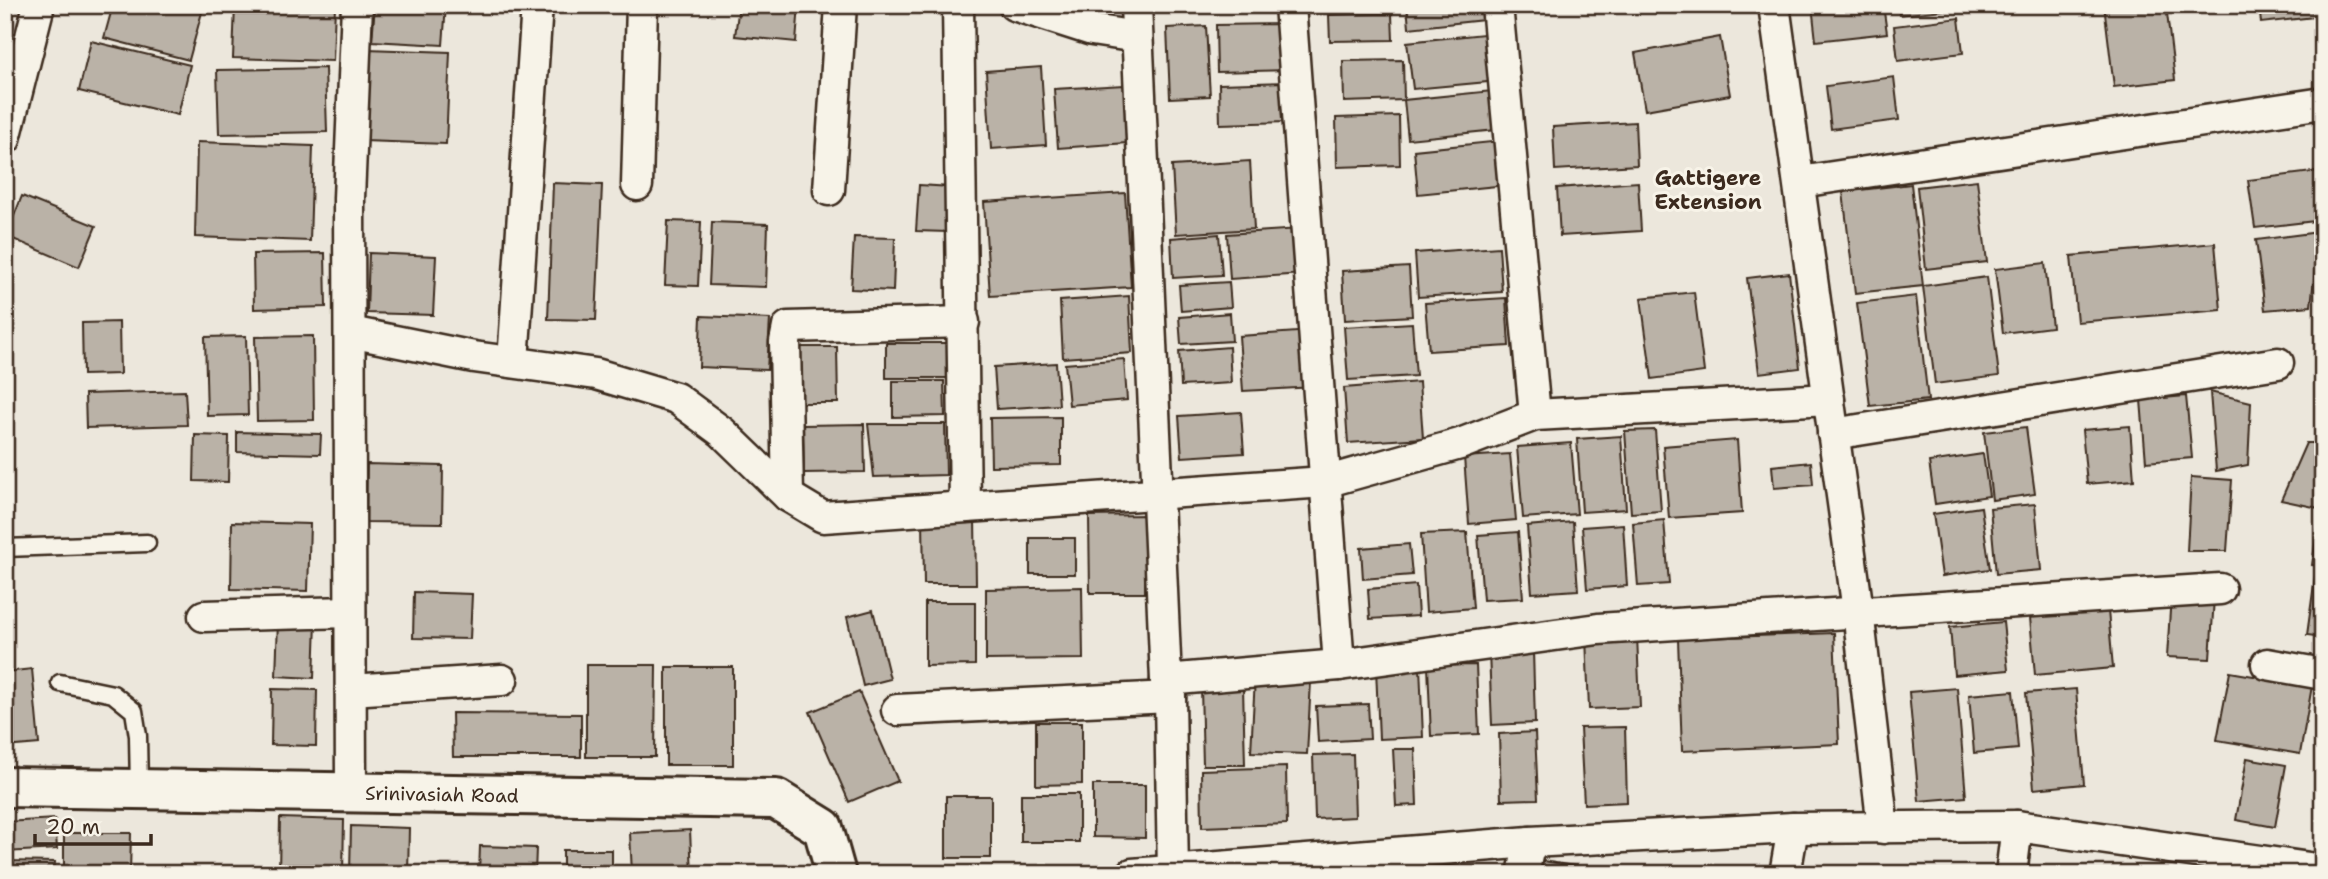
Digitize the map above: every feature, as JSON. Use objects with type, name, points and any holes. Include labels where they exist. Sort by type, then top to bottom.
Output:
[{"type":"street","points":[[5,139],[39,5]]},
{"type":"street","points":[[351,792],[349,198],[357,5]]},
{"type":"street","points":[[513,362],[537,5]]},
{"type":"street","points":[[637,185],[642,5]]},
{"type":"street","points":[[830,190],[841,5]]},
{"type":"street","points":[[958,5],[965,506]]},
{"type":"street","points":[[1014,5],[1092,30],[1137,37]]},
{"type":"street","points":[[1136,5],[1168,689],[1173,872]]},
{"type":"street","points":[[1290,5],[1339,665]]},
{"type":"street","points":[[1497,5],[1535,415]]},
{"type":"street","points":[[1774,5],[1858,611],[1883,828]]},
{"type":"street","points":[[1800,182],[2323,103]]},
{"type":"street","points":[[788,496],[785,342],[788,327],[964,322]]},
{"type":"street","points":[[350,332],[474,357],[596,374],[676,398],[722,432],[788,496],[823,517],[1325,482],[1460,444],[1535,415],[1829,400]]},
{"type":"street","points":[[1833,434],[2278,363]]},
{"type":"street","points":[[897,710],[1168,689],[1598,629],[2220,589]]},
{"type":"street","points":[[204,616],[350,612]]},
{"type":"street","points":[[2267,664],[2323,674]]},
{"type":"street","points":[[351,691],[502,680]]},
{"type":"street","name":"Srinivasiah Road","points":[[5,787],[776,799],[823,828],[836,874]]},
{"type":"street","points":[[2011,874],[2017,826]]},
{"type":"street","points":[[1132,874],[1530,842],[1793,828],[2017,826],[2323,870]]},
{"type":"street","points":[[1785,874],[1793,828]]},
{"type":"street","points":[[1523,874],[1530,842]]},
{"type":"lane","points":[[5,548],[147,543]]},
{"type":"lane","points":[[60,683],[113,694],[134,711],[138,736],[139,789]]},
{"type":"building","points":[[113,5],[176,5],[202,12],[189,60],[104,38]]},
{"type":"building","points":[[235,5],[335,5],[333,61],[233,58]]},
{"type":"building","points":[[375,5],[446,5],[443,45],[372,41]]},
{"type":"building","points":[[739,5],[799,5],[796,42],[735,36]]},
{"type":"building","points":[[1407,5],[1491,5],[1493,19],[1409,28]]},
{"type":"building","points":[[1812,5],[1883,5],[1887,33],[1816,41]]},
{"type":"building","points":[[1898,5],[1961,5],[1962,8],[1899,15]]},
{"type":"building","points":[[2104,5],[2166,5],[2175,80],[2114,87]]},
{"type":"building","points":[[2259,5],[2323,5],[2323,16],[2261,23]]},
{"type":"building","points":[[1392,14],[1393,40],[1330,41],[1329,15]]},
{"type":"building","points":[[1959,18],[1963,53],[1898,61],[1894,26]]},
{"type":"building","points":[[1288,24],[1289,70],[1217,72],[1216,25]]},
{"type":"building","points":[[1206,26],[1210,96],[1170,98],[1167,28]]},
{"type":"building","points":[[1493,33],[1498,81],[1413,89],[1407,42]]},
{"type":"building","points":[[1720,37],[1730,95],[1645,110],[1635,53]]},
{"type":"building","points":[[91,41],[190,65],[178,115],[79,91]]},
{"type":"building","points":[[367,49],[450,52],[446,144],[364,141]]},
{"type":"building","points":[[1403,60],[1404,100],[1344,102],[1343,61]]},
{"type":"building","points":[[1041,67],[1046,145],[991,149],[986,71]]},
{"type":"building","points":[[325,68],[327,132],[219,134],[217,70]]},
{"type":"building","points":[[1894,77],[1899,120],[1831,129],[1826,86]]},
{"type":"building","points":[[1286,82],[1287,122],[1220,124],[1219,84]]},
{"type":"building","points":[[1124,85],[1127,143],[1058,148],[1054,89]]},
{"type":"building","points":[[1492,91],[1496,130],[1408,139],[1404,100]]},
{"type":"building","points":[[1399,116],[1400,165],[1337,167],[1336,118]]},
{"type":"building","points":[[1635,122],[1637,165],[1555,170],[1553,127]]},
{"type":"building","points":[[1501,141],[1506,185],[1418,194],[1414,150]]},
{"type":"building","points":[[197,142],[313,146],[310,241],[195,237]]},
{"type":"building","points":[[1250,161],[1254,229],[1176,234],[1172,166]]},
{"type":"building","points":[[2320,171],[2323,220],[2255,228],[2248,180]]},
{"type":"building","points":[[1977,180],[1987,262],[1926,269],[1917,187]]},
{"type":"building","points":[[1638,182],[1641,231],[1560,236],[1557,188]]},
{"type":"building","points":[[553,183],[602,185],[596,320],[548,319]]},
{"type":"building","points":[[1911,184],[1923,286],[1855,293],[1843,192]]},
{"type":"building","points":[[919,185],[951,187],[948,232],[916,231]]},
{"type":"building","points":[[1125,193],[1131,287],[990,296],[984,202]]},
{"type":"building","points":[[22,196],[96,226],[79,267],[6,236]]},
{"type":"building","points":[[668,221],[701,222],[698,286],[665,285]]},
{"type":"building","points":[[712,222],[768,224],[766,287],[709,285]]},
{"type":"building","points":[[1300,229],[1303,274],[1230,279],[1227,234]]},
{"type":"building","points":[[2319,232],[2311,306],[2265,310],[2256,240]]},
{"type":"building","points":[[1219,234],[1222,275],[1173,278],[1171,238]]},
{"type":"building","points":[[854,237],[895,238],[893,291],[851,289]]},
{"type":"building","points":[[2215,243],[2221,310],[2077,322],[2071,256]]},
{"type":"building","points":[[1499,247],[1502,292],[1418,297],[1415,253]]},
{"type":"building","points":[[325,253],[326,307],[254,309],[253,254]]},
{"type":"building","points":[[369,253],[436,256],[433,315],[367,313]]},
{"type":"building","points":[[2045,263],[2052,327],[2003,333],[1995,269]]},
{"type":"building","points":[[1409,267],[1412,316],[1345,320],[1342,271]]},
{"type":"building","points":[[1789,273],[1800,368],[1759,373],[1747,278]]},
{"type":"building","points":[[1987,277],[1999,376],[1935,384],[1923,286]]},
{"type":"building","points":[[1229,282],[1231,307],[1181,311],[1179,285]]},
{"type":"building","points":[[1694,292],[1704,372],[1652,379],[1641,298]]},
{"type":"building","points":[[1129,296],[1132,353],[1063,358],[1060,301]]},
{"type":"building","points":[[1916,296],[1928,400],[1870,406],[1857,303]]},
{"type":"building","points":[[1506,298],[1509,346],[1429,351],[1425,303]]},
{"type":"building","points":[[1230,313],[1232,341],[1181,344],[1179,317]]},
{"type":"building","points":[[701,316],[770,319],[767,370],[699,367]]},
{"type":"building","points":[[119,322],[120,374],[83,375],[82,323]]},
{"type":"building","points":[[1412,323],[1416,376],[1348,380],[1344,327]]},
{"type":"building","points":[[1311,331],[1314,387],[1243,391],[1239,336]]},
{"type":"building","points":[[246,336],[248,415],[207,416],[205,337]]},
{"type":"building","points":[[313,336],[314,420],[257,421],[255,337]]},
{"type":"building","points":[[886,343],[947,343],[948,378],[886,378]]},
{"type":"building","points":[[788,347],[837,347],[838,403],[789,403]]},
{"type":"building","points":[[1229,347],[1231,383],[1181,386],[1179,351]]},
{"type":"building","points":[[1124,359],[1127,400],[1069,405],[1065,364]]},
{"type":"building","points":[[1056,363],[1059,405],[997,409],[994,367]]},
{"type":"building","points":[[893,381],[944,381],[945,416],[893,417]]},
{"type":"building","points":[[1419,382],[1423,438],[1348,443],[1344,388]]},
{"type":"building","points":[[185,391],[187,425],[86,428],[85,394]]},
{"type":"building","points":[[2210,392],[2251,402],[2248,465],[2216,471]]},
{"type":"building","points":[[2186,396],[2192,458],[2146,462],[2141,400]]},
{"type":"building","points":[[1241,412],[1244,453],[1182,457],[1179,416]]},
{"type":"building","points":[[1061,417],[1061,465],[991,466],[990,418]]},
{"type":"building","points":[[864,424],[865,472],[804,473],[803,425]]},
{"type":"building","points":[[868,424],[945,424],[946,475],[874,477]]},
{"type":"building","points":[[2130,426],[2134,480],[2087,484],[2082,430]]},
{"type":"building","points":[[2026,427],[2035,494],[1992,500],[1984,432]]},
{"type":"building","points":[[1655,430],[1661,511],[1631,513],[1625,431]]},
{"type":"building","points":[[237,432],[321,434],[320,454],[237,452]]},
{"type":"building","points":[[195,435],[229,436],[228,482],[194,481]]},
{"type":"building","points":[[1621,436],[1626,509],[1582,512],[1577,439]]},
{"type":"building","points":[[1737,440],[1742,513],[1669,518],[1663,446]]},
{"type":"building","points":[[1571,443],[1577,514],[1523,518],[1517,447]]},
{"type":"building","points":[[2306,443],[2323,443],[2323,509],[2281,500]]},
{"type":"building","points":[[1510,454],[1516,520],[1469,524],[1464,457]]},
{"type":"building","points":[[1983,454],[1989,496],[1935,504],[1929,462]]},
{"type":"building","points":[[1811,462],[1813,485],[1774,488],[1772,466]]},
{"type":"building","points":[[367,464],[443,466],[442,523],[366,522]]},
{"type":"building","points":[[2191,477],[2232,480],[2227,551],[2187,551]]},
{"type":"building","points":[[2035,504],[2041,570],[1996,574],[1990,508]]},
{"type":"building","points":[[1981,507],[1990,569],[1942,576],[1933,514]]},
{"type":"building","points":[[1145,515],[1145,593],[1090,593],[1089,516]]},
{"type":"building","points":[[975,518],[976,584],[924,584],[923,519]]},
{"type":"building","points":[[2319,518],[2323,518],[2323,566],[2312,565]]},
{"type":"building","points":[[1664,520],[1669,584],[1638,586],[1633,523]]},
{"type":"building","points":[[232,522],[310,524],[308,591],[231,589]]},
{"type":"building","points":[[1573,522],[1578,590],[1532,593],[1527,526]]},
{"type":"building","points":[[1623,524],[1627,586],[1587,589],[1582,527]]},
{"type":"building","points":[[1467,532],[1473,608],[1426,612],[1421,534]]},
{"type":"building","points":[[1518,532],[1523,598],[1483,600],[1478,535]]},
{"type":"building","points":[[1030,538],[1075,538],[1075,574],[1030,574]]},
{"type":"building","points":[[1409,544],[1412,575],[1363,579],[1361,548]]},
{"type":"building","points":[[2315,577],[2323,578],[2323,637],[2307,635]]},
{"type":"building","points":[[1416,585],[1418,616],[1370,619],[1368,589]]},
{"type":"building","points":[[1082,587],[1083,659],[986,660],[986,589]]},
{"type":"building","points":[[414,592],[472,594],[470,639],[413,638]]},
{"type":"building","points":[[2171,595],[2214,598],[2210,659],[2167,657]]},
{"type":"building","points":[[2107,599],[2113,668],[2035,675],[2029,606]]},
{"type":"building","points":[[925,602],[975,602],[975,665],[925,666]]},
{"type":"building","points":[[873,610],[890,679],[863,686],[847,617]]},
{"type":"building","points":[[278,621],[316,622],[314,678],[276,676]]},
{"type":"building","points":[[2003,622],[2008,670],[1954,675],[1950,627]]},
{"type":"building","points":[[1834,633],[1839,744],[1682,751],[1678,639]]},
{"type":"building","points":[[1637,635],[1640,707],[1589,709],[1586,637]]},
{"type":"building","points":[[1533,650],[1535,723],[1492,725],[1489,652]]},
{"type":"building","points":[[586,665],[656,665],[655,757],[586,757]]},
{"type":"building","points":[[1476,665],[1479,734],[1431,736],[1428,666]]},
{"type":"building","points":[[1420,666],[1423,737],[1379,739],[1376,668]]},
{"type":"building","points":[[666,667],[733,667],[733,765],[666,765]]},
{"type":"building","points":[[32,669],[39,744],[5,747],[5,672]]},
{"type":"building","points":[[2230,672],[2312,686],[2300,754],[2217,740]]},
{"type":"building","points":[[1255,678],[1311,681],[1307,754],[1251,752]]},
{"type":"building","points":[[1243,687],[1245,765],[1203,765],[1201,688]]},
{"type":"building","points":[[1957,688],[1966,797],[1919,801],[1909,692]]},
{"type":"building","points":[[272,689],[317,690],[316,746],[271,745]]},
{"type":"building","points":[[2076,689],[2084,784],[2034,789],[2026,693]]},
{"type":"building","points":[[2013,691],[2018,749],[1974,753],[1969,695]]},
{"type":"building","points":[[859,692],[898,781],[849,802],[810,712]]},
{"type":"building","points":[[1368,704],[1370,739],[1318,742],[1316,706]]},
{"type":"building","points":[[452,713],[581,714],[581,757],[453,757]]},
{"type":"building","points":[[1036,722],[1082,722],[1082,784],[1036,785]]},
{"type":"building","points":[[1625,727],[1627,802],[1584,804],[1580,728]]},
{"type":"building","points":[[1535,732],[1538,799],[1501,800],[1499,734]]},
{"type":"building","points":[[1393,749],[1415,749],[1417,805],[1396,806]]},
{"type":"building","points":[[1353,754],[1355,817],[1315,819],[1313,755]]},
{"type":"building","points":[[2247,758],[2286,765],[2275,827],[2236,820]]},
{"type":"building","points":[[1286,767],[1287,824],[1202,827],[1201,770]]},
{"type":"building","points":[[1093,785],[1145,785],[1145,838],[1093,837]]},
{"type":"building","points":[[1021,794],[1079,794],[1079,842],[1021,842]]},
{"type":"building","points":[[946,796],[991,796],[991,858],[946,858]]},
{"type":"building","points":[[280,818],[344,820],[343,874],[279,874]]},
{"type":"building","points":[[55,819],[57,849],[5,852],[5,822]]},
{"type":"building","points":[[351,826],[409,828],[408,874],[350,874]]},
{"type":"building","points":[[690,830],[692,874],[632,874],[630,833]]},
{"type":"building","points":[[64,833],[131,833],[130,874],[64,874]]},
{"type":"building","points":[[480,846],[536,848],[535,874],[479,874]]},
{"type":"building","points":[[563,850],[612,850],[612,874],[563,874]]},
{"type":"building","points":[[6,861],[55,862],[54,874],[6,874]]},
{"type":"building","points":[[1543,861],[1606,871],[1606,874],[1542,874]]},
{"type":"building","points":[[1425,862],[1485,873],[1422,874]]},
{"type":"building","points":[[1757,870],[1756,874],[1641,874],[1681,872]]},
{"type":"district","name":"Gattigere Extension","points":[[1708,190]]}]
